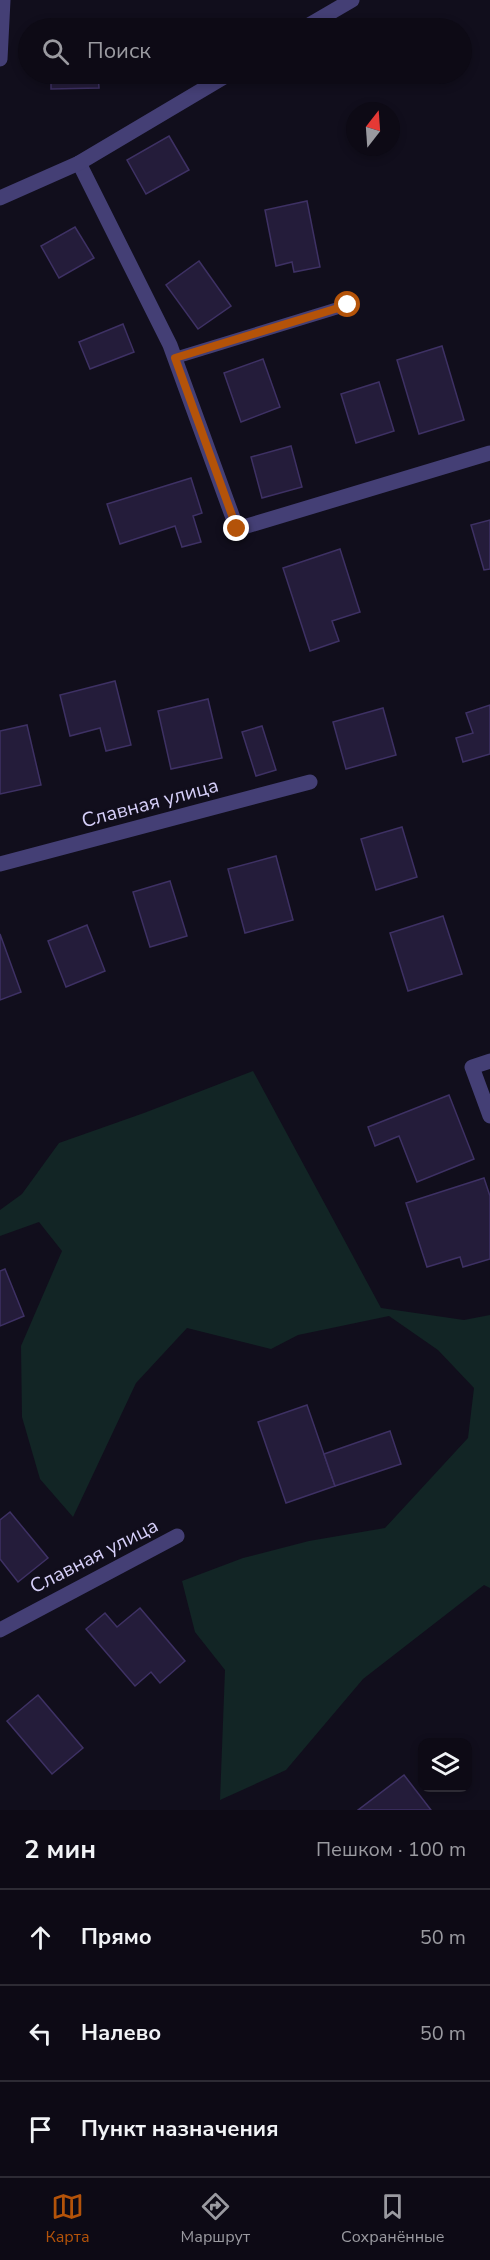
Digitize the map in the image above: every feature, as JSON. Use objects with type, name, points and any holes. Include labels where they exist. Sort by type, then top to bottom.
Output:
[{"type":"street","points":[[0,59],[3,0]]},
{"type":"street","points":[[321,18],[352,0]]},
{"type":"street","points":[[0,198],[79,163],[212,84]]},
{"type":"street","points":[[79,163],[170,345],[237,529],[490,453]]},
{"type":"street","name":"Славная улица","points":[[0,864],[310,782]]},
{"type":"street","points":[[490,1061],[472,1067],[490,1116]]},
{"type":"street","name":"Славная улица","points":[[0,1630],[177,1536]]},
{"type":"lane","points":[[175,358],[348,305]]},
{"type":"green space","points":[[253,1071],[381,1308],[464,1320],[490,1315],[490,1588],[484,1585],[363,1679],[286,1770],[220,1800],[225,1670],[195,1632],[182,1581],[243,1558],[309,1541],[385,1528],[468,1438],[474,1388],[438,1350],[389,1316],[298,1335],[271,1349],[187,1328],[136,1383],[73,1517],[40,1479],[22,1417],[21,1346],[62,1251],[39,1222],[0,1236],[0,1210],[22,1194],[59,1143]]},
{"type":"building","points":[[51,84],[99,84],[99,88],[51,89]]},
{"type":"building","points":[[169,136],[189,170],[146,194],[127,160]]},
{"type":"building","points":[[307,201],[320,267],[294,272],[292,262],[276,266],[265,210]]},
{"type":"building","points":[[75,227],[94,258],[59,278],[41,246]]},
{"type":"building","points":[[199,261],[231,306],[198,329],[166,285]]},
{"type":"building","points":[[123,324],[134,352],[90,369],[79,342]]},
{"type":"building","points":[[442,346],[464,420],[419,434],[397,360]]},
{"type":"building","points":[[263,359],[280,407],[241,422],[224,373]]},
{"type":"building","points":[[379,382],[394,431],[356,443],[341,394]]},
{"type":"building","points":[[291,446],[302,487],[262,498],[251,457]]},
{"type":"building","points":[[191,478],[202,513],[193,516],[201,542],[182,547],[175,526],[120,544],[107,504]]},
{"type":"building","points":[[490,520],[490,569],[484,570],[471,525]]},
{"type":"building","points":[[340,549],[360,612],[332,621],[339,641],[310,651],[283,568]]},
{"type":"building","points":[[115,681],[131,745],[106,751],[100,728],[70,736],[60,695]]},
{"type":"building","points":[[208,699],[222,758],[171,769],[158,711]]},
{"type":"building","points":[[490,705],[490,754],[463,762],[456,738],[473,733],[466,713]]},
{"type":"building","points":[[383,708],[396,755],[346,769],[333,722]]},
{"type":"building","points":[[27,725],[41,785],[0,794],[0,731]]},
{"type":"building","points":[[262,726],[276,770],[256,776],[242,732]]},
{"type":"building","points":[[402,827],[417,877],[376,890],[361,839]]},
{"type":"building","points":[[276,856],[293,920],[245,933],[228,869]]},
{"type":"building","points":[[170,881],[187,936],[150,947],[133,892]]},
{"type":"building","points":[[443,916],[462,974],[408,991],[390,933]]},
{"type":"building","points":[[87,925],[105,971],[66,987],[48,941]]},
{"type":"building","points":[[0,934],[21,992],[0,1000]]},
{"type":"building","points":[[449,1095],[474,1159],[417,1182],[399,1136],[375,1146],[368,1127]]},
{"type":"building","points":[[484,1178],[490,1196],[490,1259],[463,1267],[460,1257],[427,1267],[406,1203]]},
{"type":"building","points":[[5,1269],[24,1316],[0,1326],[0,1271]]},
{"type":"building","points":[[307,1405],[335,1486],[286,1503],[258,1422]]},
{"type":"building","points":[[390,1431],[401,1464],[335,1486],[324,1454]]},
{"type":"building","points":[[10,1512],[48,1558],[18,1582],[0,1559],[0,1520]]},
{"type":"building","points":[[140,1608],[185,1661],[160,1683],[151,1672],[135,1686],[86,1629],[105,1613],[117,1627]]},
{"type":"building","points":[[38,1695],[83,1748],[52,1774],[7,1721]]},
{"type":"building","points":[[404,1775],[431,1810],[358,1810]]},
{"type":"route","points":[[237,529],[175,358],[348,305]]}]
